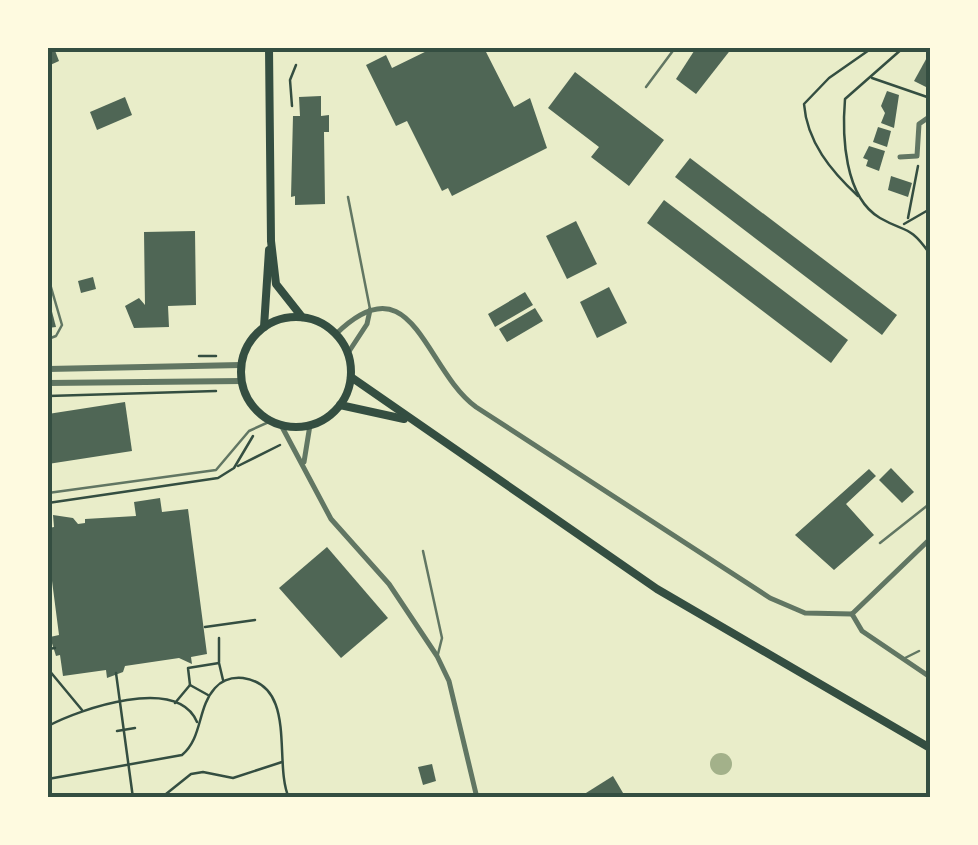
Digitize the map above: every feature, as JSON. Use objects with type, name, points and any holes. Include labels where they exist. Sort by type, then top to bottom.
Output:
[{"type":"main road","points":[[269,48],[270,241],[276,284],[302,317],[336,334],[348,353],[351,377],[340,405],[310,425],[281,425],[271,421],[247,397],[241,365],[253,337],[264,326],[302,317]]},
{"type":"main road","points":[[264,326],[265,267],[270,241]]},
{"type":"main road","points":[[351,377],[657,589],[930,748]]},
{"type":"main road","points":[[340,405],[408,420]]},
{"type":"street","points":[[900,157],[917,156],[918,124],[930,116]]},
{"type":"street","points":[[336,334],[356,316],[390,307],[416,324],[446,379],[476,407],[770,598],[805,613],[852,614],[930,539]]},
{"type":"street","points":[[348,353],[367,324],[370,310]]},
{"type":"street","points":[[48,369],[241,365]]},
{"type":"street","points":[[48,383],[242,381]]},
{"type":"street","points":[[281,425],[330,519],[389,584],[437,656],[449,681],[477,798]]},
{"type":"street","points":[[303,465],[310,425]]},
{"type":"street","points":[[852,614],[862,630],[930,676]]},
{"type":"lane","points":[[646,87],[675,48]]},
{"type":"lane","points":[[348,197],[370,310]]},
{"type":"lane","points":[[48,277],[62,326],[56,336],[48,339]]},
{"type":"lane","points":[[48,494],[208,472],[225,465],[250,432],[271,421]]},
{"type":"lane","points":[[880,544],[930,506]]},
{"type":"lane","points":[[423,551],[442,638],[437,656]]},
{"type":"lane","points":[[904,659],[919,651]]},
{"type":"path","points":[[872,48],[829,78],[804,104],[806,126],[833,174],[884,221],[904,225],[930,254]]},
{"type":"path","points":[[860,197],[850,173],[844,99],[903,48]]},
{"type":"path","points":[[292,106],[290,80],[296,65]]},
{"type":"path","points":[[870,78],[930,98]]},
{"type":"path","points":[[904,225],[918,174],[917,156]]},
{"type":"path","points":[[908,218],[930,209]]},
{"type":"path","points":[[198,356],[216,356]]},
{"type":"path","points":[[48,396],[216,391]]},
{"type":"path","points":[[234,468],[286,442]]},
{"type":"path","points":[[204,627],[255,620]]},
{"type":"path","points":[[218,638],[224,680]]},
{"type":"path","points":[[48,649],[55,648]]},
{"type":"path","points":[[175,703],[190,686],[188,668],[219,663]]},
{"type":"path","points":[[48,669],[82,711]]},
{"type":"path","points":[[116,672],[120,730],[132,798]]},
{"type":"path","points":[[48,779],[182,755],[194,746],[210,695],[224,680],[240,677],[268,691],[279,716],[290,798]]},
{"type":"path","points":[[190,686],[210,695]]},
{"type":"path","points":[[48,726],[119,700],[175,703],[195,716],[199,727]]},
{"type":"path","points":[[120,730],[134,728]]},
{"type":"path","points":[[161,798],[191,774],[203,772],[233,778],[283,761]]},
{"type":"shaded area","points":[[721,753],[729,756],[729,772],[721,775],[713,772],[710,764],[713,756]]},
{"type":"building","points":[[48,48],[54,48],[59,61],[48,66]]},
{"type":"building","points":[[433,48],[484,48],[514,107],[530,98],[547,148],[452,196],[448,188],[442,191],[407,121],[396,126],[366,65],[386,55],[392,68]]},
{"type":"building","points":[[696,48],[732,48],[696,94],[676,79]]},
{"type":"building","points":[[930,52],[930,84],[926,87],[914,81]]},
{"type":"building","points":[[575,72],[664,140],[629,186],[591,157],[599,147],[548,108]]},
{"type":"building","points":[[887,91],[899,95],[894,128],[881,123],[885,113],[881,106]]},
{"type":"building","points":[[321,96],[321,116],[329,115],[329,132],[324,132],[325,204],[295,205],[295,196],[291,197],[293,116],[300,116],[299,97]]},
{"type":"building","points":[[125,97],[132,115],[97,130],[90,112]]},
{"type":"building","points":[[878,127],[891,131],[887,147],[873,142]]},
{"type":"building","points":[[869,146],[885,151],[879,171],[866,166],[868,160],[863,158]]},
{"type":"building","points":[[690,158],[897,315],[882,335],[675,177]]},
{"type":"building","points":[[891,176],[912,183],[908,197],[888,190]]},
{"type":"building","points":[[664,200],[848,340],[831,363],[647,223]]},
{"type":"building","points":[[576,221],[597,264],[567,279],[546,236]]},
{"type":"building","points":[[195,231],[196,305],[168,306],[169,327],[134,328],[125,306],[139,298],[145,305],[144,232]]},
{"type":"building","points":[[93,277],[96,289],[81,293],[78,281]]},
{"type":"building","points":[[609,287],[627,323],[597,338],[580,302]]},
{"type":"building","points":[[525,292],[533,305],[495,327],[488,314]]},
{"type":"building","points":[[49,300],[56,327],[48,328]]},
{"type":"building","points":[[535,308],[543,321],[507,342],[499,329]]},
{"type":"building","points":[[125,402],[132,451],[48,464],[48,414]]},
{"type":"building","points":[[891,468],[914,492],[902,503],[879,480]]},
{"type":"building","points":[[869,469],[876,476],[846,504],[874,535],[834,570],[795,535]]},
{"type":"building","points":[[160,498],[162,512],[188,509],[207,654],[191,657],[192,664],[179,658],[125,666],[123,672],[107,678],[106,670],[63,676],[60,655],[56,656],[50,637],[59,635],[48,550],[48,513],[52,519],[49,528],[54,527],[53,515],[73,518],[78,524],[85,523],[85,519],[136,516],[134,502]]},
{"type":"building","points":[[327,547],[388,618],[341,658],[279,588]]},
{"type":"building","points":[[432,764],[436,781],[423,785],[418,767]]},
{"type":"building","points":[[613,776],[626,798],[578,798]]}]
